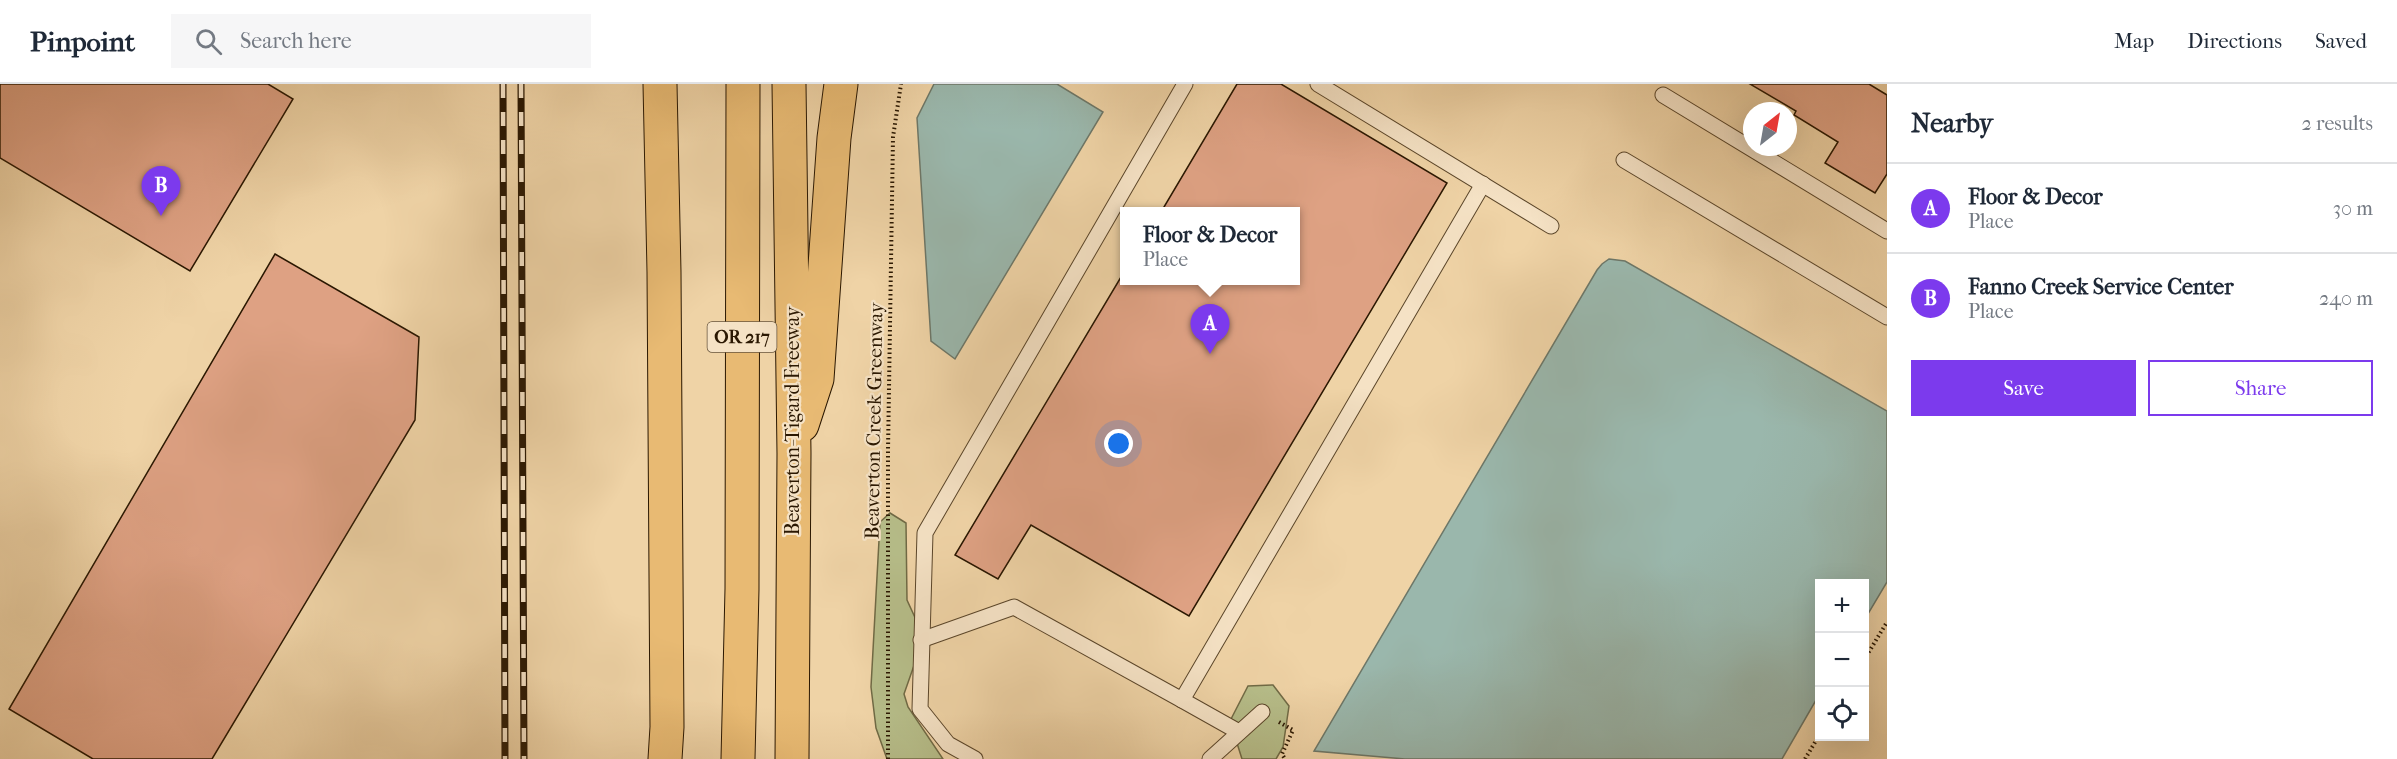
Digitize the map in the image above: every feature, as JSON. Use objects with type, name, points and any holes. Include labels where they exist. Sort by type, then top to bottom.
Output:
[{"type":"highway","points":[[660,84],[664,272],[667,715],[665,759]]},
{"type":"highway","name":"OR 217","points":[[738,759],[742,589],[743,84]]},
{"type":"highway","name":"Beaverton-Tigard Freeway","points":[[789,84],[794,453],[792,759]]},
{"type":"highway","points":[[794,453],[817,379],[834,138],[841,84]]},
{"type":"lane","points":[[975,759],[948,744],[920,708],[925,533],[1185,84]]},
{"type":"lane","points":[[1318,84],[1551,226]]},
{"type":"lane","points":[[1663,95],[1887,231]]},
{"type":"lane","points":[[1624,160],[1887,317]]},
{"type":"lane","points":[[1182,700],[1483,184]]},
{"type":"lane","points":[[921,639],[1014,608],[1239,732]]},
{"type":"lane","points":[[1210,759],[1262,712]]},
{"type":"path","name":"Beaverton Creek Greenway","points":[[888,759],[888,451],[892,183],[893,137],[901,84]]},
{"type":"path","points":[[1869,652],[1887,622]]},
{"type":"path","points":[[1262,712],[1293,730],[1282,754],[1285,759]]},
{"type":"path","points":[[1805,759],[1816,741]]},
{"type":"green space","points":[[890,513],[906,523],[907,600],[924,637],[904,694],[908,707],[943,759],[887,759],[876,728],[871,687],[880,522]]},
{"type":"green space","points":[[1273,685],[1289,706],[1283,747],[1276,759],[1242,759],[1230,721],[1248,686]]},
{"type":"shaded area","points":[[934,84],[1057,84],[1103,112],[955,359],[931,341],[917,118]]},
{"type":"shaded area","points":[[1609,259],[1625,261],[1887,411],[1887,582],[1869,612],[1869,579],[1815,579],[1815,702],[1782,759],[1405,759],[1314,751],[1597,270]]},
{"type":"building","points":[[0,84],[268,84],[293,99],[190,271],[0,158]]},
{"type":"building","points":[[1237,84],[1281,84],[1447,183],[1189,616],[1031,525],[998,579],[955,555],[1120,279],[1120,285],[1300,285],[1300,207],[1164,207]]},
{"type":"building","points":[[1750,84],[1869,84],[1887,95],[1887,174],[1875,193],[1825,163],[1838,142],[1797,117],[1797,102],[1781,102]]},
{"type":"building","points":[[275,254],[419,337],[415,420],[212,759],[93,759],[9,709]]},
{"type":"railway","points":[[503,84],[505,759]]},
{"type":"railway","points":[[521,84],[524,759]]},
{"type":"place","name":"Fanno Creek Service Center","points":[[161,216]]},
{"type":"place","name":"Floor & Decor","points":[[1210,354]]}]
